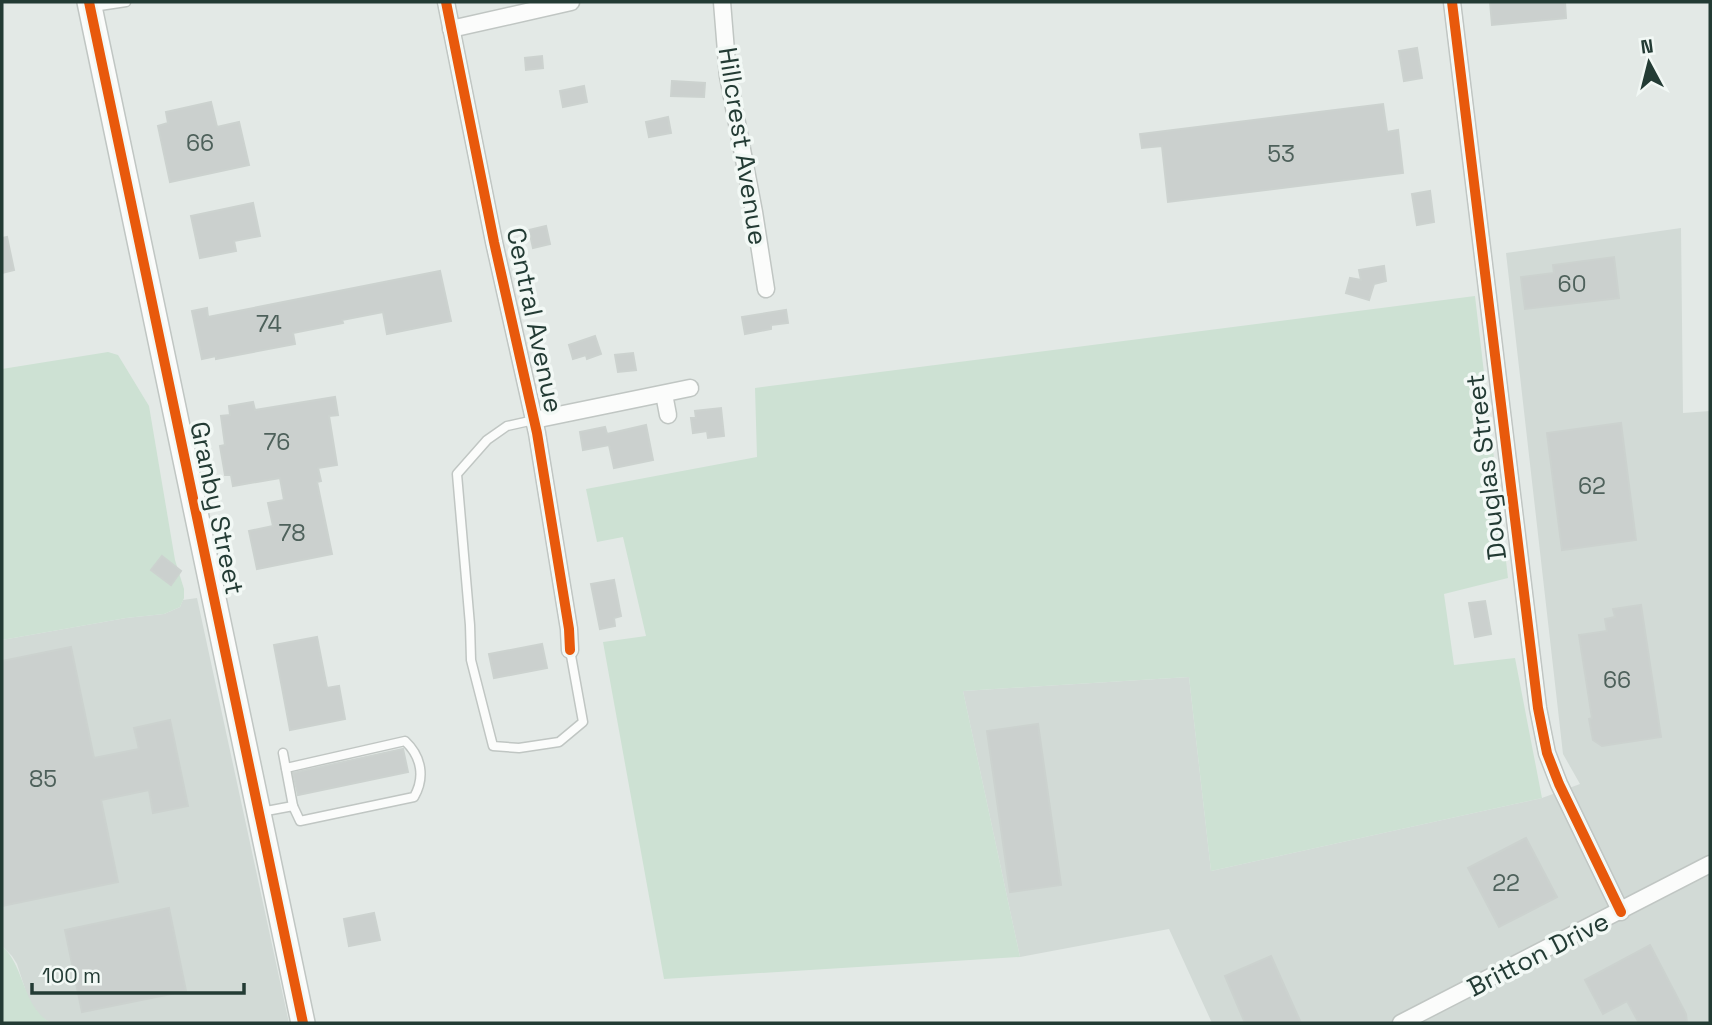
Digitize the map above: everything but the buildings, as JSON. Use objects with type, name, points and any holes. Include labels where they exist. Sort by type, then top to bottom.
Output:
[{"type":"main road","name":"Granby Street","points":[[89,5],[303,1023]]},
{"type":"street","name":"Central Avenue","points":[[446,2],[497,255],[534,420],[569,629],[570,650]]},
{"type":"street","points":[[451,29],[572,2]]},
{"type":"street","name":"Hillcrest Avenue","points":[[722,2],[728,76],[766,289]]},
{"type":"street","name":"Douglas Street","points":[[1452,2],[1538,708],[1547,753],[1559,784],[1621,912]]},
{"type":"street","points":[[534,420],[690,388]]},
{"type":"street","points":[[664,394],[668,415]]},
{"type":"street","name":"Britton Drive","points":[[1402,1023],[1710,864]]},
{"type":"lane","points":[[89,5],[126,2]]},
{"type":"lane","points":[[534,420],[507,426],[487,440],[457,474],[471,625],[471,660],[493,746],[519,748],[559,743],[583,722],[570,650]]},
{"type":"lane","points":[[283,753],[293,806],[300,821],[414,797],[421,784],[414,749],[405,741],[286,768]]},
{"type":"lane","points":[[258,813],[293,806]]},
{"type":"shaded area","points":[[1681,228],[1683,413],[1710,411],[1710,1023],[1212,1023],[1169,929],[1020,957],[963,691],[1189,677],[1211,871],[1542,798],[1580,784],[1563,754],[1506,253]]},
{"type":"shaded area","points":[[197,598],[289,1023],[51,1023],[41,1017],[29,1001],[17,964],[2,946],[2,640],[164,614],[180,607],[183,600]]},
{"type":"green space","points":[[1475,296],[1508,578],[1444,594],[1454,665],[1515,658],[1542,798],[1211,871],[1189,677],[963,691],[1020,957],[664,979],[603,642],[646,636],[623,537],[597,542],[586,489],[757,457],[755,388]]},
{"type":"green space","points":[[108,352],[118,355],[149,406],[184,598],[180,607],[164,614],[2,640],[2,369]]},
{"type":"green space","points":[[2,946],[16,965],[34,1006],[51,1023],[2,1023]]},
{"type":"cycle path","points":[[89,2],[303,1023]]},
{"type":"cycle path","points":[[446,2],[494,242],[537,433],[569,629],[570,650]]},
{"type":"cycle path","points":[[1452,2],[1538,708],[1547,753],[1559,784],[1621,912]]}]
